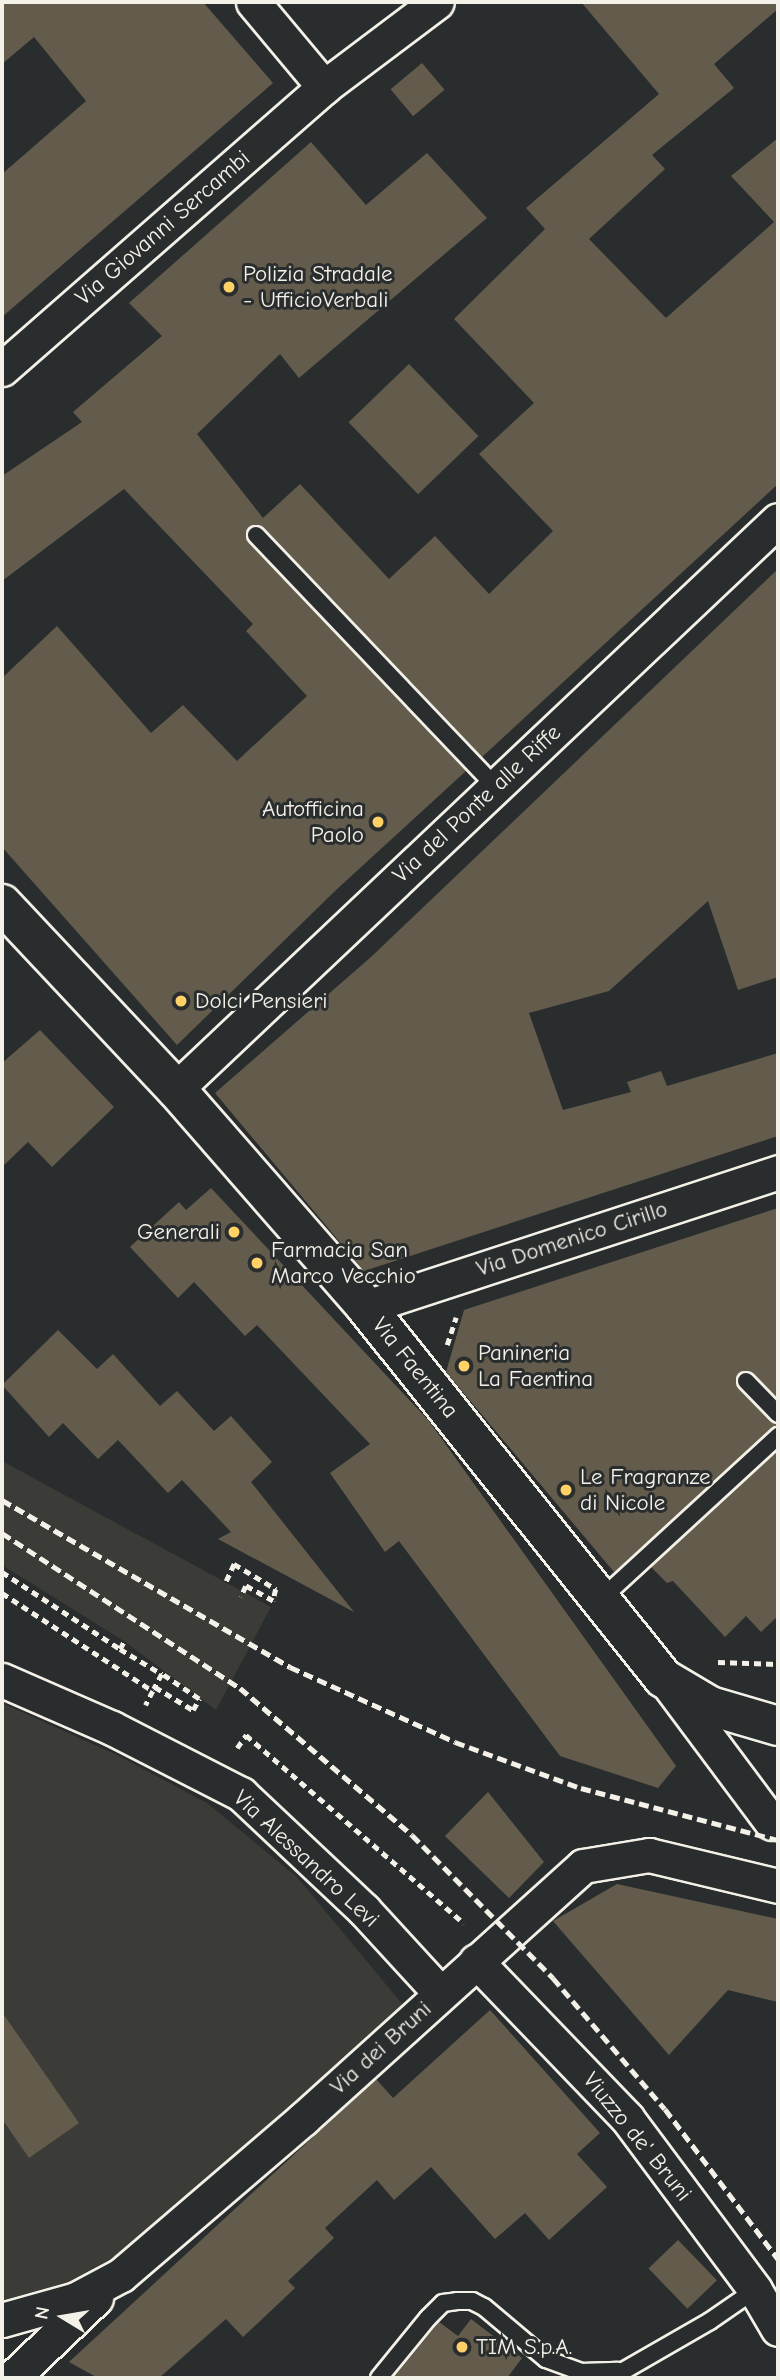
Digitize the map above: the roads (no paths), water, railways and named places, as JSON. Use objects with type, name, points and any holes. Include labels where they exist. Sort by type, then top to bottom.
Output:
[{"type":"street","points":[[253,2],[324,87]]},
{"type":"street","name":"Via Giovanni Sercambi","points":[[2,369],[324,87],[437,2]]},
{"type":"street","name":"Via del Ponte alle Riffe","points":[[176,1090],[778,520]]},
{"type":"street","name":"Via Faentina","points":[[2,904],[176,1090],[366,1307],[601,1599],[772,1823]]},
{"type":"street","name":"Via Domenico Cirillo","points":[[366,1307],[778,1172]]},
{"type":"street","points":[[663,1678],[718,1710],[778,1726]]},
{"type":"street","name":"Via Alessandro Levi","points":[[2,1680],[112,1728],[241,1794],[364,1910],[440,1993]]},
{"type":"street","name":"Via dei Bruni","points":[[2,2320],[76,2299],[121,2275],[476,1961],[564,1879],[593,1862],[624,1856],[660,1856],[778,1886]]},
{"type":"street","name":"Viuzzo de' Bruni","points":[[476,1961],[627,2118],[755,2290],[778,2329]]},
{"type":"street","points":[[12,2378],[121,2275]]},
{"type":"lane","points":[[256,535],[496,787]]},
{"type":"lane","points":[[746,1381],[778,1414]]},
{"type":"lane","points":[[601,1599],[778,1436]]},
{"type":"lane","points":[[379,2378],[443,2303],[472,2301],[484,2307],[545,2359],[582,2372],[614,2375],[710,2321],[755,2290]]},
{"type":"lane","points":[[545,2359],[551,2378]]},
{"type":"railway","points":[[2,1500],[290,1667],[455,1742],[581,1788],[778,1840]]},
{"type":"railway","points":[[2,1533],[240,1688],[412,1835],[553,1978],[665,2109],[778,2259]]},
{"type":"place","name":"Polizia Stradale - UfficioVerbali","points":[[229,287]]},
{"type":"place","name":"Autofficina Paolo","points":[[378,822]]},
{"type":"place","name":"Dolci Pensieri","points":[[181,1001]]},
{"type":"place","name":"Generali","points":[[234,1232]]},
{"type":"place","name":"Farmacia San Marco Vecchio","points":[[257,1263]]},
{"type":"place","name":"Panineria La Faentina","points":[[464,1366]]},
{"type":"place","name":"Le Fragranze di Nicole","points":[[566,1490]]},
{"type":"place","name":"TIM S.p.A.","points":[[462,2347]]}]
